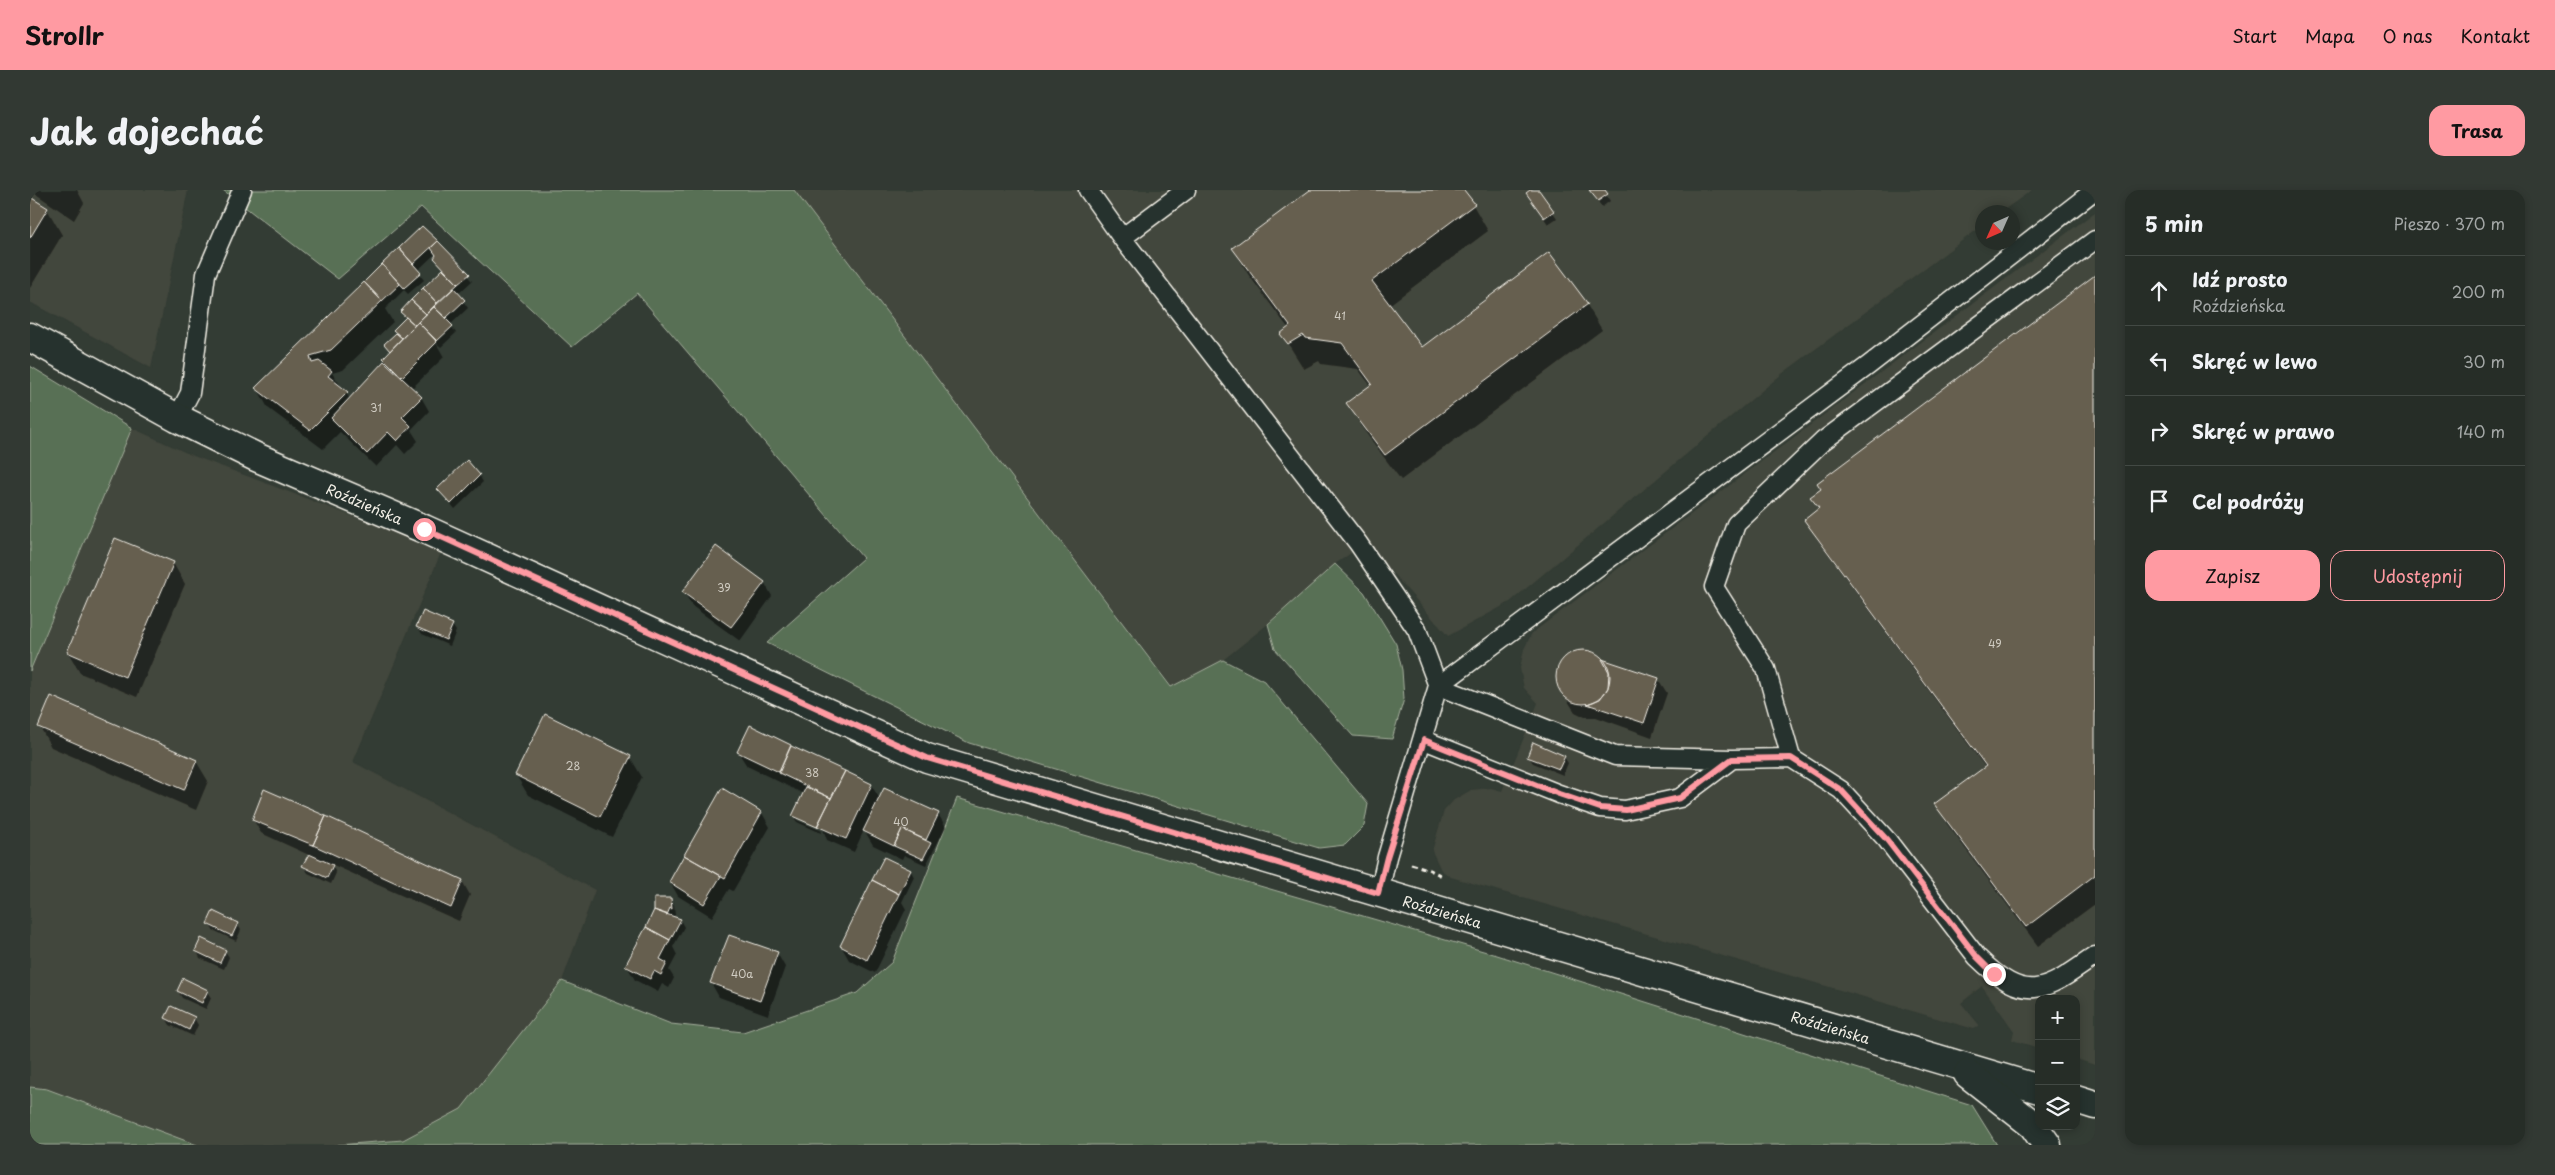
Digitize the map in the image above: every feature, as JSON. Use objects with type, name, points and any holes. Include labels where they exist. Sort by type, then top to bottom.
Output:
[{"type":"street","name":"Roździeńska","points":[[30,337],[177,418],[256,457],[424,529],[927,758],[2035,1088]]},
{"type":"street","name":"Roździeńska","points":[[1957,1066],[2033,1125],[2048,1145]]},
{"type":"street","points":[[2080,1100],[2095,1105]]},
{"type":"lane","points":[[177,418],[190,393],[206,274],[242,190]]},
{"type":"lane","points":[[1088,190],[1122,238],[1358,543],[1417,630],[1438,686],[1424,740],[1387,857],[1378,893]]},
{"type":"lane","points":[[1122,238],[1186,190]]},
{"type":"lane","points":[[1438,686],[1869,365],[2095,190]]},
{"type":"lane","points":[[1791,758],[1766,669],[1714,586],[1736,524],[1823,441],[2095,240]]},
{"type":"lane","points":[[1438,686],[1615,756],[1732,759],[1791,758],[1841,790],[1887,840],[1977,957],[1994,974],[2012,985],[2037,989],[2057,983],[2095,956]]},
{"type":"lane","points":[[1424,740],[1576,800],[1600,808],[1626,810],[1680,798],[1732,759]]},
{"type":"path","points":[[1387,857],[1428,869],[1451,881]]},
{"type":"shaded area","points":[[30,190],[188,190],[151,368],[30,302]]},
{"type":"shaded area","points":[[794,190],[2032,190],[2011,205],[1975,205],[1975,231],[1783,373],[1510,602],[1448,636],[1366,543],[1335,564],[1268,624],[1223,660],[1172,687]]},
{"type":"shaded area","points":[[2095,212],[2095,1065],[2080,1060],[2080,995],[2035,995],[2035,1047],[2012,1040],[2014,1031],[1982,986],[1961,1003],[1980,1026],[1974,1029],[1451,877],[1441,870],[1432,851],[1444,811],[1454,800],[1471,790],[1491,788],[1502,791],[1538,703],[1524,688],[1520,668],[1524,649],[1532,633]]},
{"type":"shaded area","points":[[132,428],[191,455],[442,550],[353,762],[595,890],[562,981],[461,1109],[403,1140],[337,1145],[197,1145],[47,1089],[30,1087],[30,671]]},
{"type":"green space","points":[[223,190],[794,190],[1171,687],[1223,660],[1264,681],[1368,804],[1364,826],[1345,845],[1319,848],[969,743],[767,643],[863,558],[637,293],[572,347],[421,207],[338,279]]},
{"type":"green space","points":[[30,366],[132,428],[30,671]]},
{"type":"green space","points":[[1335,564],[1364,592],[1396,644],[1402,670],[1404,699],[1392,739],[1353,736],[1275,649],[1268,624]]},
{"type":"green space","points":[[957,798],[1497,955],[1972,1105],[1997,1145],[337,1145],[403,1140],[461,1109],[562,981],[671,1024],[743,1032],[857,993],[892,962]]},
{"type":"green space","points":[[30,1087],[47,1089],[197,1145],[30,1145]]},
{"type":"building","points":[[1310,190],[1464,190],[1475,204],[1372,281],[1422,347],[1549,252],[1588,304],[1385,455],[1346,403],[1372,384],[1342,343],[1305,338],[1303,335],[1288,344],[1280,334],[1290,326],[1232,248]]},
{"type":"building","points":[[1530,190],[1539,190],[1554,211],[1544,218],[1526,193]]},
{"type":"building","points":[[1589,190],[1605,190],[1608,194],[1598,201]]},
{"type":"building","points":[[30,197],[48,208],[30,238]]},
{"type":"building","points":[[422,226],[438,241],[413,264],[399,248]]},
{"type":"building","points":[[438,241],[470,274],[458,284],[434,258],[436,255],[431,248]]},
{"type":"building","points":[[399,248],[421,273],[404,288],[382,264]]},
{"type":"building","points":[[382,264],[400,284],[382,301],[364,282]]},
{"type":"building","points":[[443,269],[458,284],[437,303],[423,288]]},
{"type":"building","points":[[2095,275],[2095,875],[2026,927],[1934,804],[1986,766],[1804,520],[1819,508],[1810,497],[1821,489],[1817,483]]},
{"type":"building","points":[[364,282],[382,301],[331,350],[310,356],[312,363],[319,361],[332,371],[328,376],[348,392],[310,430],[255,388]]},
{"type":"building","points":[[423,288],[437,303],[426,314],[411,300]]},
{"type":"building","points":[[454,288],[465,300],[446,318],[434,307]]},
{"type":"building","points":[[411,300],[426,314],[415,325],[400,312]]},
{"type":"building","points":[[434,307],[453,326],[437,341],[418,322]]},
{"type":"building","points":[[406,317],[415,325],[402,338],[393,330]]},
{"type":"building","points":[[418,322],[437,342],[402,377],[383,358]]},
{"type":"building","points":[[396,333],[402,338],[390,351],[384,344]]},
{"type":"building","points":[[384,361],[422,397],[402,417],[411,426],[397,441],[388,432],[367,454],[331,418]]},
{"type":"building","points":[[467,460],[480,475],[451,504],[437,489]]},
{"type":"building","points":[[115,538],[174,562],[125,677],[67,652]]},
{"type":"building","points":[[716,546],[765,582],[731,627],[682,592]]},
{"type":"building","points":[[423,611],[453,624],[446,640],[416,627]]},
{"type":"building","points":[[1583,650],[1593,652],[1602,658],[1608,667],[1610,677],[1608,687],[1602,696],[1593,702],[1583,704],[1573,702],[1564,696],[1558,687],[1556,677],[1558,667],[1564,658],[1573,652]]},
{"type":"building","points":[[1602,659],[1659,678],[1644,723],[1587,704],[1600,699],[1608,688],[1609,672]]},
{"type":"building","points":[[51,696],[197,760],[184,790],[38,727]]},
{"type":"building","points":[[545,714],[631,756],[600,817],[515,775]]},
{"type":"building","points":[[750,725],[791,745],[779,772],[737,752]]},
{"type":"building","points":[[1533,742],[1565,756],[1559,769],[1527,757]]},
{"type":"building","points":[[791,746],[845,771],[831,798],[779,773]]},
{"type":"building","points":[[845,771],[872,784],[846,839],[817,826]]},
{"type":"building","points":[[806,787],[831,798],[817,827],[792,816]]},
{"type":"building","points":[[722,788],[762,812],[725,878],[684,855]]},
{"type":"building","points":[[884,788],[939,813],[926,840],[902,829],[894,846],[863,831]]},
{"type":"building","points":[[264,789],[326,816],[313,845],[252,820]]},
{"type":"building","points":[[326,816],[463,880],[451,908],[313,845]]},
{"type":"building","points":[[902,829],[931,843],[923,859],[894,846]]},
{"type":"building","points":[[309,854],[333,865],[327,878],[302,866]]},
{"type":"building","points":[[684,855],[721,876],[704,904],[669,882]]},
{"type":"building","points":[[884,857],[911,870],[899,894],[872,880]]},
{"type":"building","points":[[872,880],[899,894],[867,960],[840,946]]},
{"type":"building","points":[[654,898],[671,898],[672,909],[670,908],[667,915],[654,910]]},
{"type":"building","points":[[654,910],[681,919],[670,940],[646,927]]},
{"type":"building","points":[[213,911],[238,923],[232,936],[207,924]]},
{"type":"building","points":[[646,927],[670,940],[660,959],[667,963],[661,975],[654,971],[650,979],[625,966]]},
{"type":"building","points":[[729,935],[778,952],[760,1001],[710,983]]},
{"type":"building","points":[[201,938],[226,950],[220,963],[195,951]]},
{"type":"building","points":[[183,978],[208,990],[202,1003],[177,991]]},
{"type":"building","points":[[171,1006],[195,1017],[189,1030],[165,1018]]},
{"type":"route","points":[[424,529],[927,758],[1378,893],[1387,857],[1424,740],[1559,794],[1600,808],[1626,810],[1680,798],[1732,759],[1791,758],[1841,790],[1887,840],[1977,957],[1994,974]]}]
